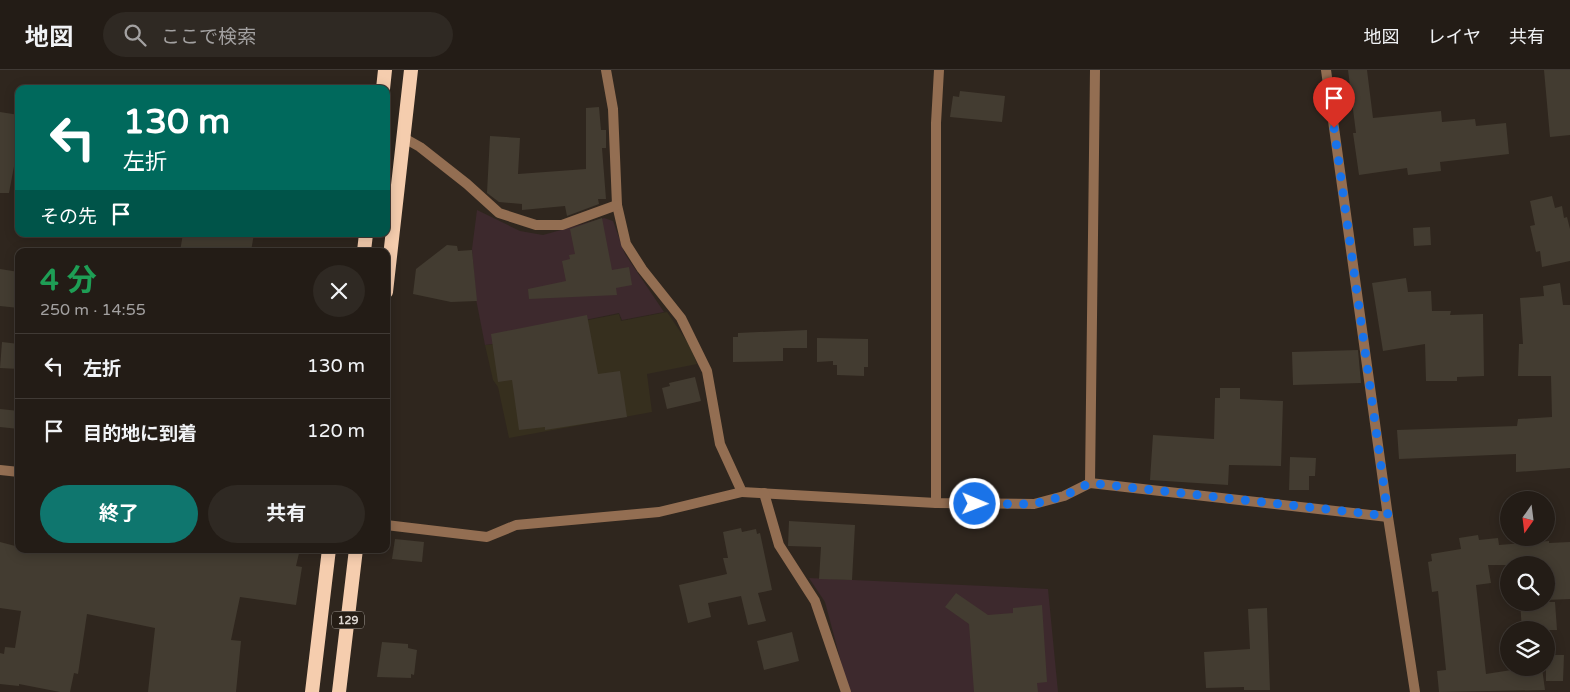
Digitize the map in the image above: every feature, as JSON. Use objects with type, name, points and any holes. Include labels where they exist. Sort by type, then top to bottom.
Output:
[{"type":"highway","points":[[383,85],[385,70]]},
{"type":"highway","points":[[390,258],[412,70]]},
{"type":"highway","name":"129","points":[[312,692],[329,553]]},
{"type":"highway","name":"129","points":[[339,692],[356,553]]},
{"type":"street","points":[[606,70],[613,109],[617,205],[626,244],[681,318],[707,371],[720,444],[742,492]]},
{"type":"street","points":[[936,503],[936,123],[939,70]]},
{"type":"street","points":[[1090,483],[1095,70]]},
{"type":"street","points":[[1326,70],[1388,516],[1415,692]]},
{"type":"street","points":[[404,138],[420,147],[460,178],[499,213],[536,225],[562,225],[617,205]]},
{"type":"street","points":[[0,470],[15,472]]},
{"type":"street","points":[[390,525],[487,537],[516,525],[660,512],[742,492],[936,503],[1034,504],[1064,496],[1090,483],[1388,516]]},
{"type":"street","points":[[764,493],[779,545],[815,601],[846,692]]},
{"type":"shaded area","points":[[477,210],[520,231],[543,235],[604,218],[613,221],[625,254],[664,312],[622,320],[619,313],[507,336],[507,342],[485,345],[476,299],[472,249]]},
{"type":"shaded area","points":[[667,312],[690,346],[697,364],[647,374],[652,412],[509,438],[498,387],[493,380],[485,345],[507,343],[507,336],[619,314],[621,321]]},
{"type":"shaded area","points":[[809,578],[1048,589],[1058,692],[849,692],[825,602]]},
{"type":"building","points":[[1348,70],[1367,70],[1373,118],[1441,111],[1442,122],[1475,119],[1476,126],[1506,123],[1509,154],[1440,162],[1441,171],[1408,175],[1407,168],[1359,175],[1353,133],[1356,133]]},
{"type":"building","points":[[1544,70],[1570,70],[1570,135],[1550,137]]},
{"type":"building","points":[[960,91],[1005,96],[1002,122],[950,117],[953,96],[959,97]]},
{"type":"building","points":[[599,107],[601,130],[606,130],[606,148],[602,148],[606,199],[598,199],[599,204],[567,216],[565,206],[522,210],[522,204],[499,202],[487,193],[490,136],[520,138],[518,174],[586,169],[586,108]]},
{"type":"building","points":[[0,112],[15,114],[15,161],[9,193],[0,193]]},
{"type":"building","points":[[1552,196],[1555,208],[1562,206],[1564,218],[1567,217],[1570,229],[1570,261],[1542,267],[1540,251],[1536,252],[1530,226],[1535,225],[1530,201]]},
{"type":"building","points":[[602,218],[612,270],[629,267],[632,285],[616,288],[617,295],[529,299],[528,289],[566,281],[562,261],[570,259],[569,255],[575,254],[570,229]]},
{"type":"building","points":[[1430,227],[1431,245],[1414,246],[1413,228]]},
{"type":"building","points":[[182,237],[253,237],[252,248],[181,248]]},
{"type":"building","points":[[447,245],[457,246],[458,251],[472,250],[477,301],[451,302],[413,294],[416,269]]},
{"type":"building","points":[[0,269],[15,271],[15,308],[0,306]]},
{"type":"building","points":[[1406,278],[1408,292],[1431,291],[1432,311],[1451,311],[1450,315],[1483,314],[1484,376],[1457,377],[1457,381],[1426,381],[1425,344],[1383,351],[1372,283]]},
{"type":"building","points":[[1560,283],[1563,305],[1570,305],[1570,468],[1516,472],[1516,454],[1399,459],[1397,430],[1517,426],[1518,419],[1552,417],[1551,376],[1518,376],[1519,344],[1523,344],[1520,298],[1544,296],[1543,286]]},
{"type":"building","points":[[587,315],[598,374],[620,371],[627,417],[545,430],[545,427],[519,430],[512,380],[498,382],[491,334]]},
{"type":"building","points":[[807,330],[807,348],[783,348],[783,361],[733,362],[733,337],[738,337],[738,333]]},
{"type":"building","points":[[817,338],[868,339],[868,367],[864,367],[864,376],[837,375],[837,365],[833,365],[833,361],[817,362]]},
{"type":"building","points":[[2,342],[15,344],[15,369],[0,368]]},
{"type":"building","points":[[1358,350],[1361,383],[1293,385],[1292,352]]},
{"type":"building","points":[[695,377],[701,401],[667,409],[662,388],[670,386],[669,383]]},
{"type":"building","points":[[1220,388],[1240,388],[1240,399],[1283,401],[1281,466],[1229,465],[1228,485],[1150,480],[1153,435],[1214,439],[1215,398],[1220,398]]},
{"type":"building","points":[[0,409],[15,411],[15,429],[0,427]]},
{"type":"building","points":[[1290,457],[1316,458],[1315,476],[1309,476],[1309,490],[1289,490]]},
{"type":"building","points":[[789,521],[855,525],[852,580],[819,579],[821,547],[788,546]]},
{"type":"building","points":[[741,528],[742,532],[756,529],[757,534],[760,533],[772,590],[758,593],[766,621],[748,625],[741,596],[708,603],[711,617],[688,623],[679,585],[727,574],[723,558],[728,558],[723,532]]},
{"type":"building","points":[[1478,535],[1479,540],[1498,538],[1500,546],[1555,546],[1555,543],[1570,542],[1570,599],[1555,600],[1555,556],[1500,556],[1500,565],[1488,565],[1491,583],[1476,585],[1486,674],[1500,672],[1500,676],[1543,676],[1545,690],[1439,692],[1437,671],[1446,670],[1438,591],[1432,592],[1428,562],[1432,561],[1431,554],[1461,549],[1459,538]]},
{"type":"building","points":[[395,539],[424,542],[422,562],[392,559]]},
{"type":"building","points":[[0,542],[15,546],[15,553],[299,553],[296,566],[302,567],[296,605],[240,597],[231,640],[241,641],[236,692],[148,692],[155,628],[87,614],[78,674],[74,673],[70,692],[60,692],[19,684],[19,686],[0,684],[0,653],[4,654],[5,647],[15,648],[21,611],[0,608]]},
{"type":"building","points":[[956,593],[988,615],[1013,613],[1013,608],[1042,605],[1047,682],[1037,683],[1038,692],[974,692],[969,624],[945,607]]},
{"type":"building","points":[[1555,602],[1557,630],[1555,630],[1555,621],[1521,621],[1521,611],[1555,611]]},
{"type":"building","points":[[1267,608],[1270,690],[1244,690],[1244,687],[1206,688],[1204,652],[1250,649],[1248,609]]},
{"type":"building","points":[[792,632],[799,661],[764,670],[757,641]]},
{"type":"building","points":[[382,642],[408,644],[408,648],[417,650],[414,675],[411,674],[411,678],[377,677]]},
{"type":"building","points":[[1555,655],[1564,655],[1563,681],[1546,681],[1546,676],[1555,676]]},
{"type":"route","points":[[975,504],[1034,504],[1064,496],[1090,483],[1388,516],[1334,128]]}]
